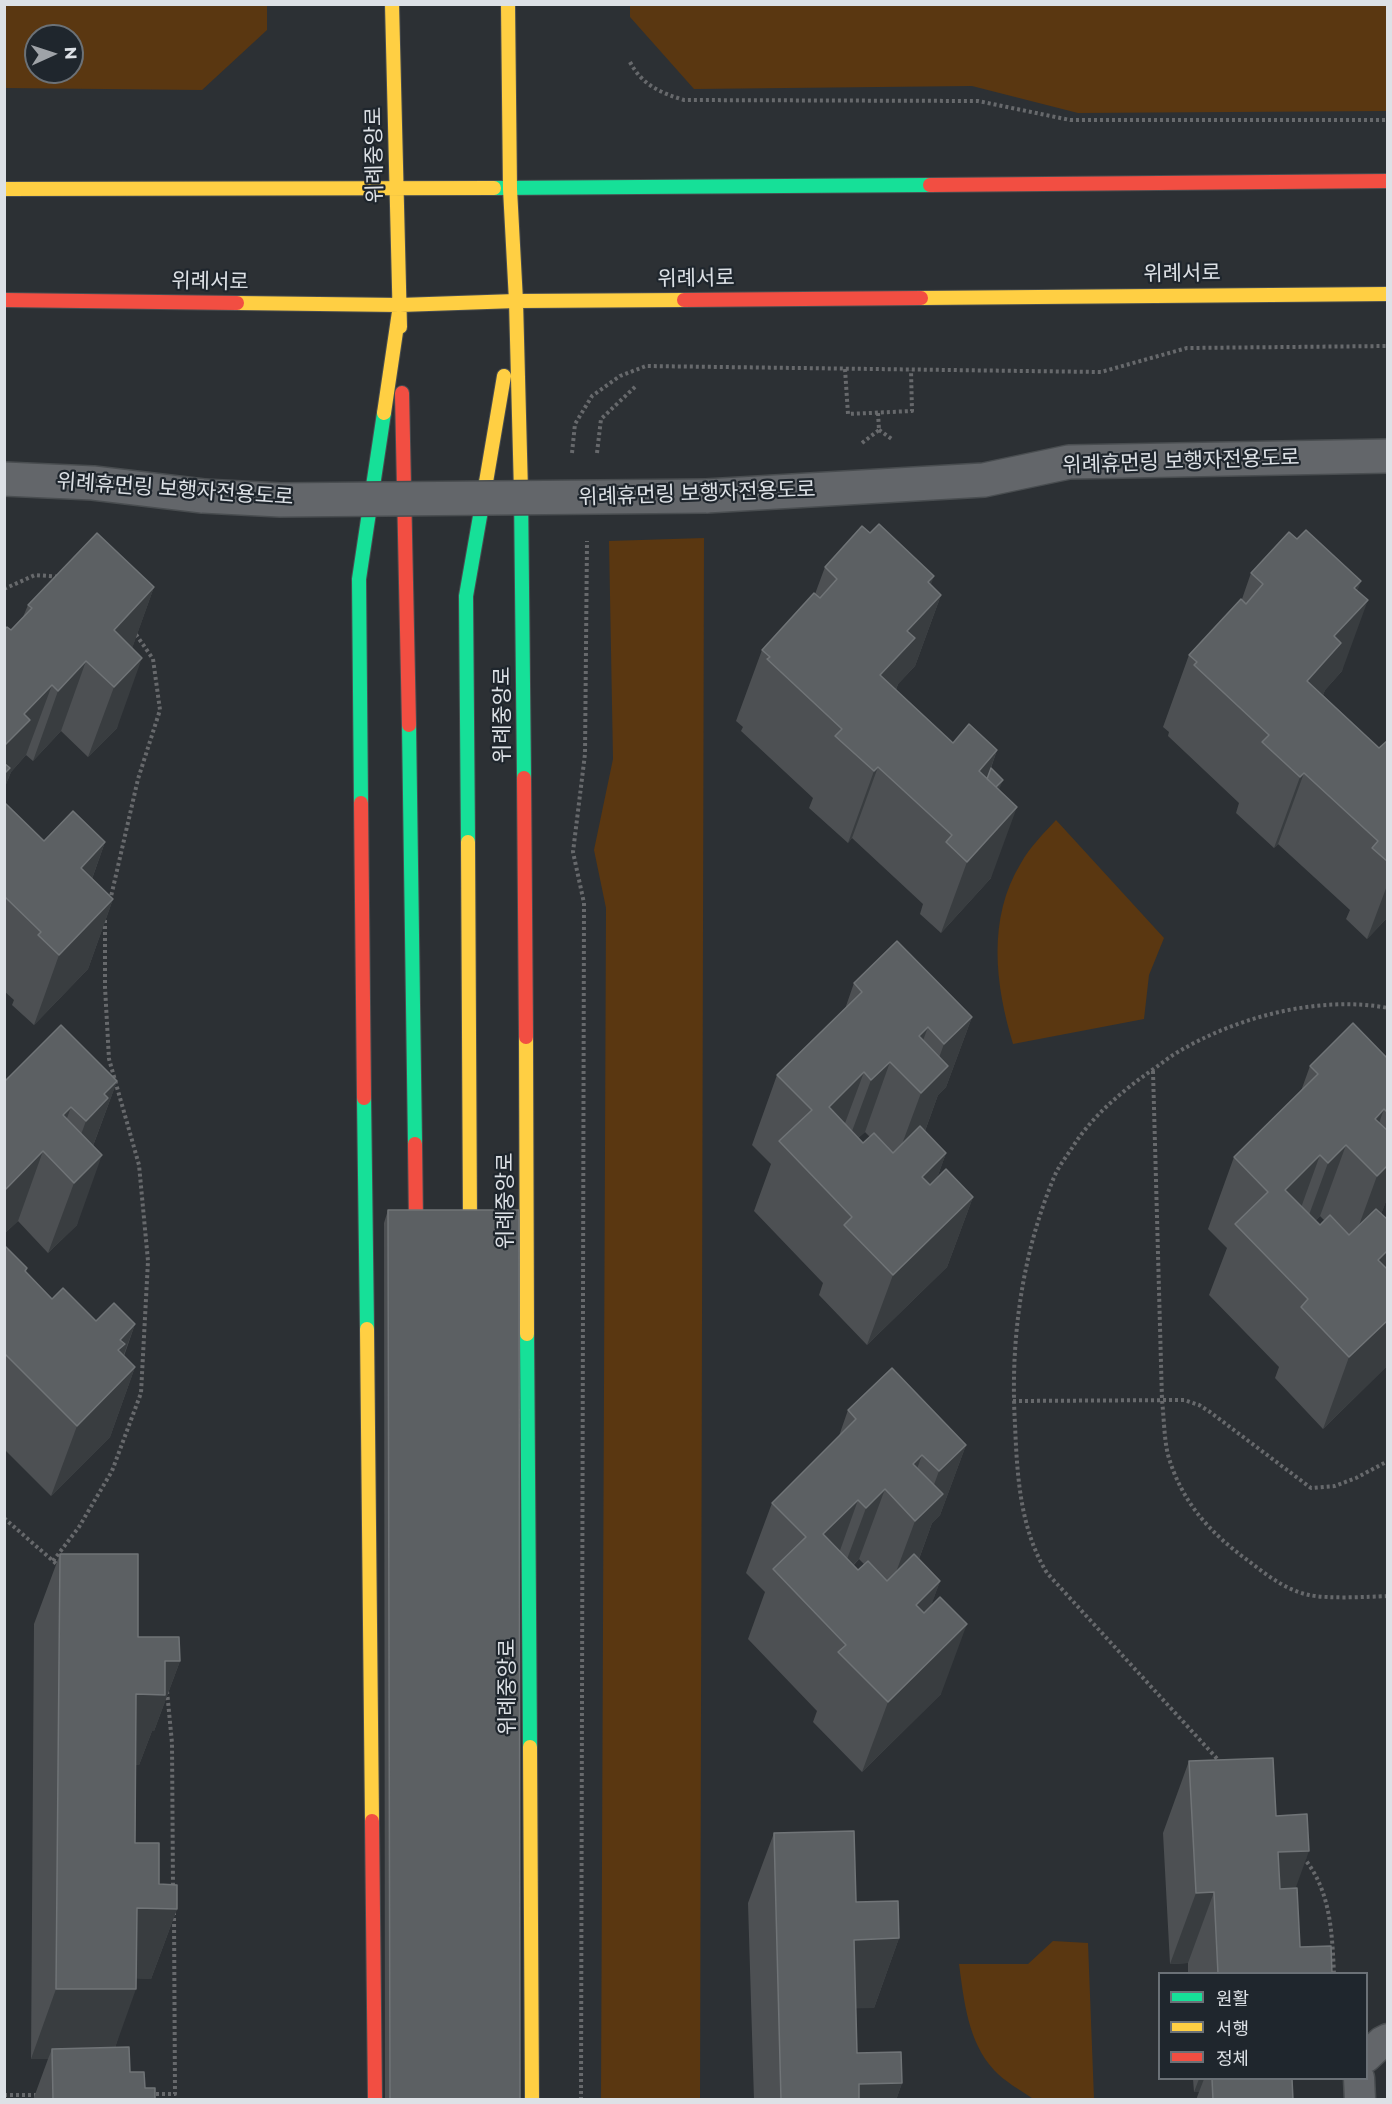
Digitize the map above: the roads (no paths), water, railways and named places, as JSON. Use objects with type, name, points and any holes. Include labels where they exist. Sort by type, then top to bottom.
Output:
[{"type":"main road","name":"위례중앙로","points":[[392,4],[407,596],[416,1222]]},
{"type":"main road","name":"위례중앙로","points":[[508,4],[510,189],[516,301],[523,595],[532,2100]]},
{"type":"main road","points":[[4,189],[510,189],[1388,181]]},
{"type":"main road","name":"위례서로","points":[[4,300],[400,305],[516,301],[1388,294]]},
{"type":"main road","name":"위례중앙로","points":[[470,1223],[466,596],[516,301]]},
{"type":"main road","name":"위례중앙로","points":[[375,2100],[358,579],[400,305]]},
{"type":"street","name":"위례휴먼링 보행자전용도로","points":[[4,479],[93,483],[203,496],[280,500],[705,496],[984,480],[1069,462],[1388,456]]},
{"type":"lane","points":[[1368,2055],[1382,2042],[1388,2040]]},
{"type":"lane","points":[[1359,2080],[1360,2100]]}]
